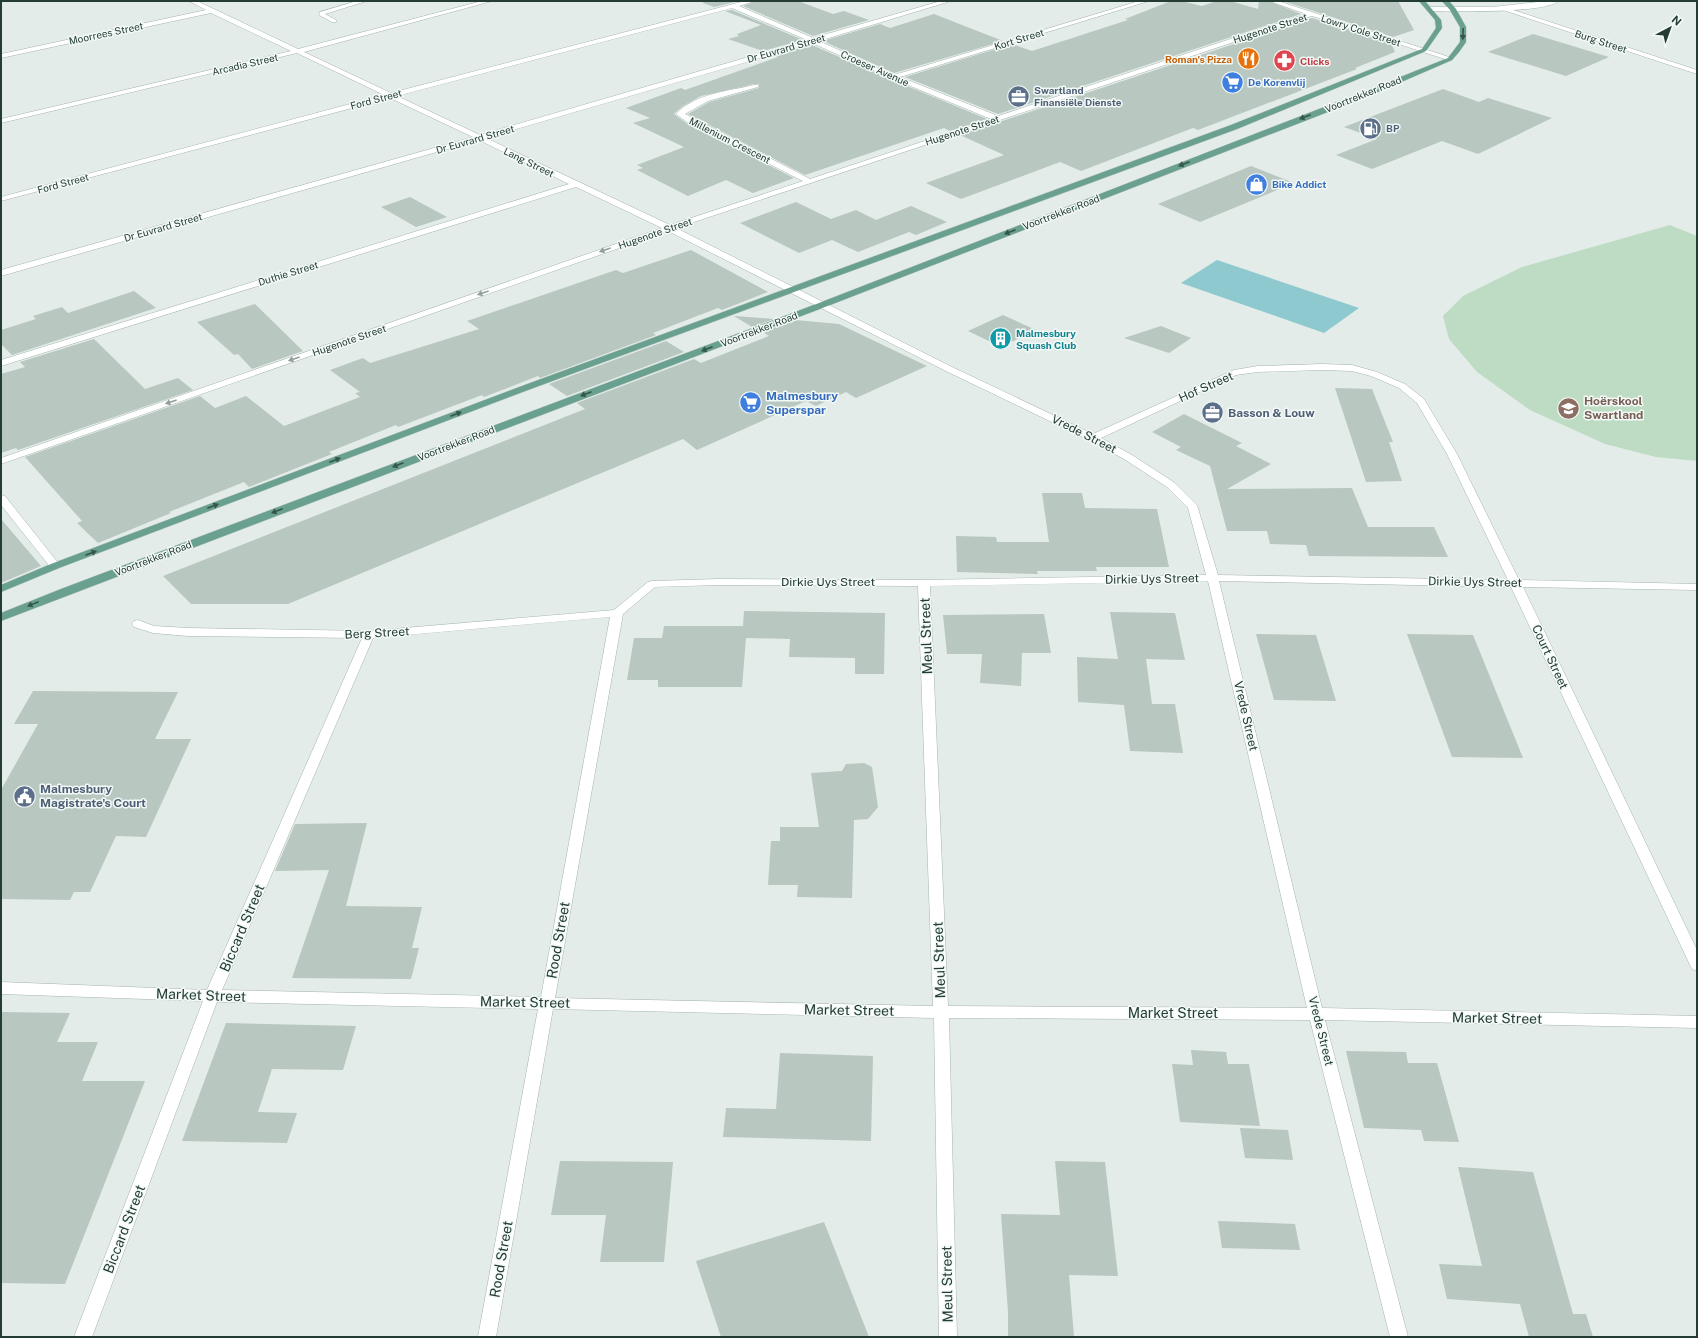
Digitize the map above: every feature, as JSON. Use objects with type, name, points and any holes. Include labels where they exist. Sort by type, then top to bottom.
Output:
[{"type":"main road","points":[[1422,1],[1438,20],[1439,28],[1424,50]]},
{"type":"main road","name":"Voortrekker Road","points":[[1,617],[65,591],[822,305],[1366,94],[1450,59],[1463,42],[1464,27],[1453,9],[1445,1]]},
{"type":"main road","name":"Voortrekker Road","points":[[1,589],[55,566],[792,289],[1234,126],[1424,50]]},
{"type":"street","name":"Lang Street","points":[[192,1],[669,228],[822,305]]},
{"type":"street","points":[[334,21],[322,15],[322,13],[364,1]]},
{"type":"street","name":"Arcadia Street","points":[[1,121],[298,51],[489,1]]},
{"type":"street","name":"Ford Street","points":[[1,200],[392,95],[752,1]]},
{"type":"street","name":"Dr Euvrard Street","points":[[1,273],[479,138],[948,1]]},
{"type":"street","name":"Kort Street","points":[[893,77],[1146,1]]},
{"type":"street","name":"Lowry Cole Street","points":[[1272,1],[1450,59]]},
{"type":"street","points":[[1429,9],[1505,9],[1534,6],[1556,1]]},
{"type":"street","name":"Croeser Avenue","points":[[732,6],[893,77],[996,118]]},
{"type":"street","name":"Burg Street","points":[[1505,9],[1697,72]]},
{"type":"street","name":"Moorrees Street","points":[[1,56],[210,10]]},
{"type":"street","name":"Hugenote Street","points":[[1,462],[669,228],[996,118],[1313,14]]},
{"type":"street","name":"Millenium Crescent","points":[[756,86],[706,100],[689,107],[680,114],[809,181]]},
{"type":"street","name":"Duthie Street","points":[[1,363],[576,184]]},
{"type":"street","name":"Vrede Street","points":[[822,305],[949,369],[1093,438],[1128,457],[1171,485],[1193,507],[1213,578],[1316,1014],[1399,1337]]},
{"type":"street","name":"Hof Street","points":[[1093,438],[1234,373],[1258,369],[1322,367],[1352,368],[1374,374]]},
{"type":"street","name":"Court Street","points":[[1374,374],[1402,386],[1421,401],[1452,454],[1697,965]]},
{"type":"street","points":[[1,498],[55,566]]},
{"type":"street","name":"Dirkie Uys Street","points":[[617,613],[652,584],[719,582],[924,583],[1213,578],[1697,587]]},
{"type":"street","name":"Meul Street","points":[[924,583],[941,1012],[948,1337]]},
{"type":"street","name":"Berg Street","points":[[138,624],[153,629],[188,632],[369,635],[544,619],[586,618],[617,613]]},
{"type":"street","name":"Rood Street","points":[[487,1337],[617,613]]},
{"type":"street","name":"Biccard Street","points":[[83,1337],[212,996],[369,635]]},
{"type":"street","name":"Market Street","points":[[1,988],[212,996],[547,1002],[941,1012],[1316,1014],[1697,1022]]},
{"type":"green space","points":[[1670,225],[1697,236],[1697,461],[1656,457],[1605,444],[1530,410],[1477,372],[1449,339],[1443,316],[1463,296],[1522,267]]},
{"type":"water","points":[[1217,260],[1359,308],[1324,333],[1181,283]]},
{"type":"building","points":[[704,1],[739,1],[714,7],[703,3]]},
{"type":"building","points":[[756,1],[798,1],[833,14],[844,11],[869,20],[813,36],[743,6]]},
{"type":"building","points":[[1171,1],[1181,1],[1202,6],[1217,1],[1230,1],[1258,9],[1259,1],[1268,1],[1301,14],[998,114],[905,77],[1012,44],[1032,51],[1128,20],[1125,19]]},
{"type":"building","points":[[1283,1],[1398,1],[1414,30],[1393,37]]},
{"type":"building","points":[[732,10],[803,40],[763,51],[728,39],[739,36],[737,34],[761,25],[725,11]]},
{"type":"building","points":[[934,14],[1003,41],[894,73],[823,41],[880,24],[890,28]]},
{"type":"building","points":[[1312,18],[1391,43],[1395,52],[1355,68],[1357,69],[1198,130],[1193,128],[1081,171],[1060,162],[961,199],[926,183],[1004,155],[960,135]]},
{"type":"building","points":[[1533,34],[1609,57],[1566,76],[1488,52]]},
{"type":"building","points":[[812,45],[987,119],[950,131],[944,128],[805,175],[688,114],[709,102],[759,88],[759,84],[754,84],[701,96],[683,106],[674,114],[686,123],[794,178],[753,193],[726,180],[688,196],[637,170],[643,168],[637,165],[684,147],[633,123],[650,118],[626,108],[681,88],[685,90],[778,57],[775,55]]},
{"type":"building","points":[[1443,89],[1479,102],[1488,98],[1552,118],[1478,154],[1442,141],[1372,169],[1336,155],[1377,139],[1344,127]]},
{"type":"building","points":[[1251,166],[1294,183],[1200,222],[1158,204]]},
{"type":"building","points":[[410,197],[447,217],[416,227],[381,207]]},
{"type":"building","points":[[796,202],[831,219],[856,210],[876,220],[911,206],[947,222],[916,235],[909,232],[858,252],[832,240],[799,253],[740,223]]},
{"type":"building","points":[[691,250],[768,292],[722,310],[718,308],[653,333],[656,335],[540,378],[538,376],[484,397],[482,395],[398,427],[396,425],[329,452],[332,454],[249,487],[244,482],[169,512],[171,513],[98,543],[77,523],[82,521],[25,457],[200,396],[215,408],[246,396],[284,426],[360,397],[355,393],[360,392],[330,370],[363,358],[370,363],[479,329],[467,321],[616,270],[623,273]]},
{"type":"building","points":[[134,291],[156,308],[12,355],[1,344],[1,330],[36,319],[33,316],[62,307],[68,313]]},
{"type":"building","points":[[255,304],[303,351],[252,369],[238,354],[234,355],[197,322]]},
{"type":"building","name":"Malmesbury Squash Club","points":[[1003,315],[1036,330],[1001,347],[968,331]]},
{"type":"building","points":[[735,316],[774,319],[752,327]]},
{"type":"building","points":[[795,320],[839,324],[927,366],[856,398],[846,392],[816,406],[806,401],[697,450],[683,439],[288,604],[191,604],[163,576],[585,409],[577,403],[694,359],[701,363],[769,336],[763,332]]},
{"type":"building","points":[[1161,326],[1191,338],[1169,353],[1124,338]]},
{"type":"building","points":[[94,339],[145,389],[178,378],[193,390],[18,450],[16,448],[1,453],[1,374],[25,367],[20,362]]},
{"type":"building","points":[[666,341],[684,352],[567,396],[549,384]]},
{"type":"building","points":[[1335,388],[1372,389],[1393,442],[1389,442],[1402,481],[1366,482]]},
{"type":"building","points":[[1184,414],[1242,443],[1236,446],[1271,464],[1227,489],[1352,488],[1368,527],[1434,527],[1448,557],[1309,556],[1306,545],[1270,544],[1267,531],[1227,531],[1210,466],[1176,450],[1181,447],[1152,432]]},
{"type":"building","points":[[1042,493],[1082,493],[1085,508],[1157,509],[1169,567],[1096,567],[1097,571],[1037,571],[1038,574],[957,572],[956,536],[996,537],[997,542],[1049,542]]},
{"type":"building","points":[[1,519],[41,566],[1,583]]},
{"type":"building","points":[[744,611],[885,613],[884,674],[855,674],[855,658],[789,657],[790,639],[746,638],[742,687],[658,687],[658,680],[627,680],[634,638],[662,638],[664,626],[743,626]]},
{"type":"building","points":[[1110,612],[1175,613],[1185,660],[1146,659],[1152,704],[1175,704],[1183,753],[1130,751],[1124,705],[1078,702],[1077,657],[1118,659]]},
{"type":"building","points":[[1044,614],[1051,653],[1022,653],[1021,686],[980,683],[982,654],[947,654],[943,615]]},
{"type":"building","points":[[1256,634],[1316,635],[1336,701],[1274,700]]},
{"type":"building","points":[[1407,634],[1473,635],[1523,758],[1452,757]]},
{"type":"building","name":"Malmesbury Magistrate's Court","points":[[33,691],[178,692],[155,739],[191,739],[146,837],[116,836],[90,892],[74,892],[70,900],[1,899],[1,790],[38,724],[14,724]]},
{"type":"building","points":[[864,763],[872,767],[878,807],[868,819],[854,820],[852,898],[797,897],[798,885],[768,885],[771,841],[780,841],[780,827],[819,827],[811,773],[842,771],[846,764]]},
{"type":"building","points":[[367,823],[346,906],[422,907],[412,948],[419,948],[411,979],[292,978],[329,870],[275,871],[295,824]]},
{"type":"building","points":[[1,1012],[70,1013],[57,1042],[98,1042],[82,1081],[145,1081],[65,1284],[1,1283]]},
{"type":"building","points":[[226,1023],[356,1026],[343,1070],[272,1069],[258,1112],[297,1113],[287,1143],[182,1141]]},
{"type":"building","points":[[1191,1050],[1226,1052],[1228,1064],[1249,1064],[1260,1126],[1180,1122],[1172,1064],[1193,1065]]},
{"type":"building","points":[[1346,1051],[1406,1052],[1408,1063],[1437,1063],[1459,1142],[1424,1141],[1421,1130],[1364,1128]]},
{"type":"building","points":[[780,1053],[873,1056],[871,1141],[723,1137],[726,1108],[776,1109]]},
{"type":"building","points":[[1240,1128],[1288,1130],[1293,1160],[1245,1158]]},
{"type":"building","points":[[560,1161],[673,1162],[664,1262],[600,1262],[606,1215],[551,1215]]},
{"type":"building","points":[[1055,1161],[1105,1162],[1118,1276],[1069,1275],[1074,1337],[1008,1337],[1008,1312],[1001,1214],[1060,1215]]},
{"type":"building","points":[[1458,1167],[1533,1172],[1573,1314],[1586,1314],[1593,1337],[1529,1337],[1520,1304],[1447,1299],[1439,1264],[1482,1266]]},
{"type":"building","points":[[1218,1221],[1295,1224],[1300,1250],[1222,1248]]},
{"type":"building","points":[[824,1222],[869,1337],[721,1337],[696,1261]]},
{"type":"place","name":"Roman's Pizza","points":[[1248,59]]},
{"type":"place","name":"Clicks","points":[[1284,61]]},
{"type":"place","name":"De Korenvlij","points":[[1233,82]]},
{"type":"place","name":"Swartland Finansiële Dienste","points":[[1019,96]]},
{"type":"place","name":"BP","points":[[1370,128]]},
{"type":"place","name":"Bike Addict","points":[[1257,184]]},
{"type":"place","name":"Malmesbury Squash Club","points":[[1001,339]]},
{"type":"place","name":"Malmesbury Superspar","points":[[751,403]]},
{"type":"place","name":"Hoërskool Swartland","points":[[1569,408]]},
{"type":"place","name":"Basson & Louw","points":[[1213,413]]},
{"type":"place","name":"Malmesbury Magistrate's Court","points":[[25,796]]}]
